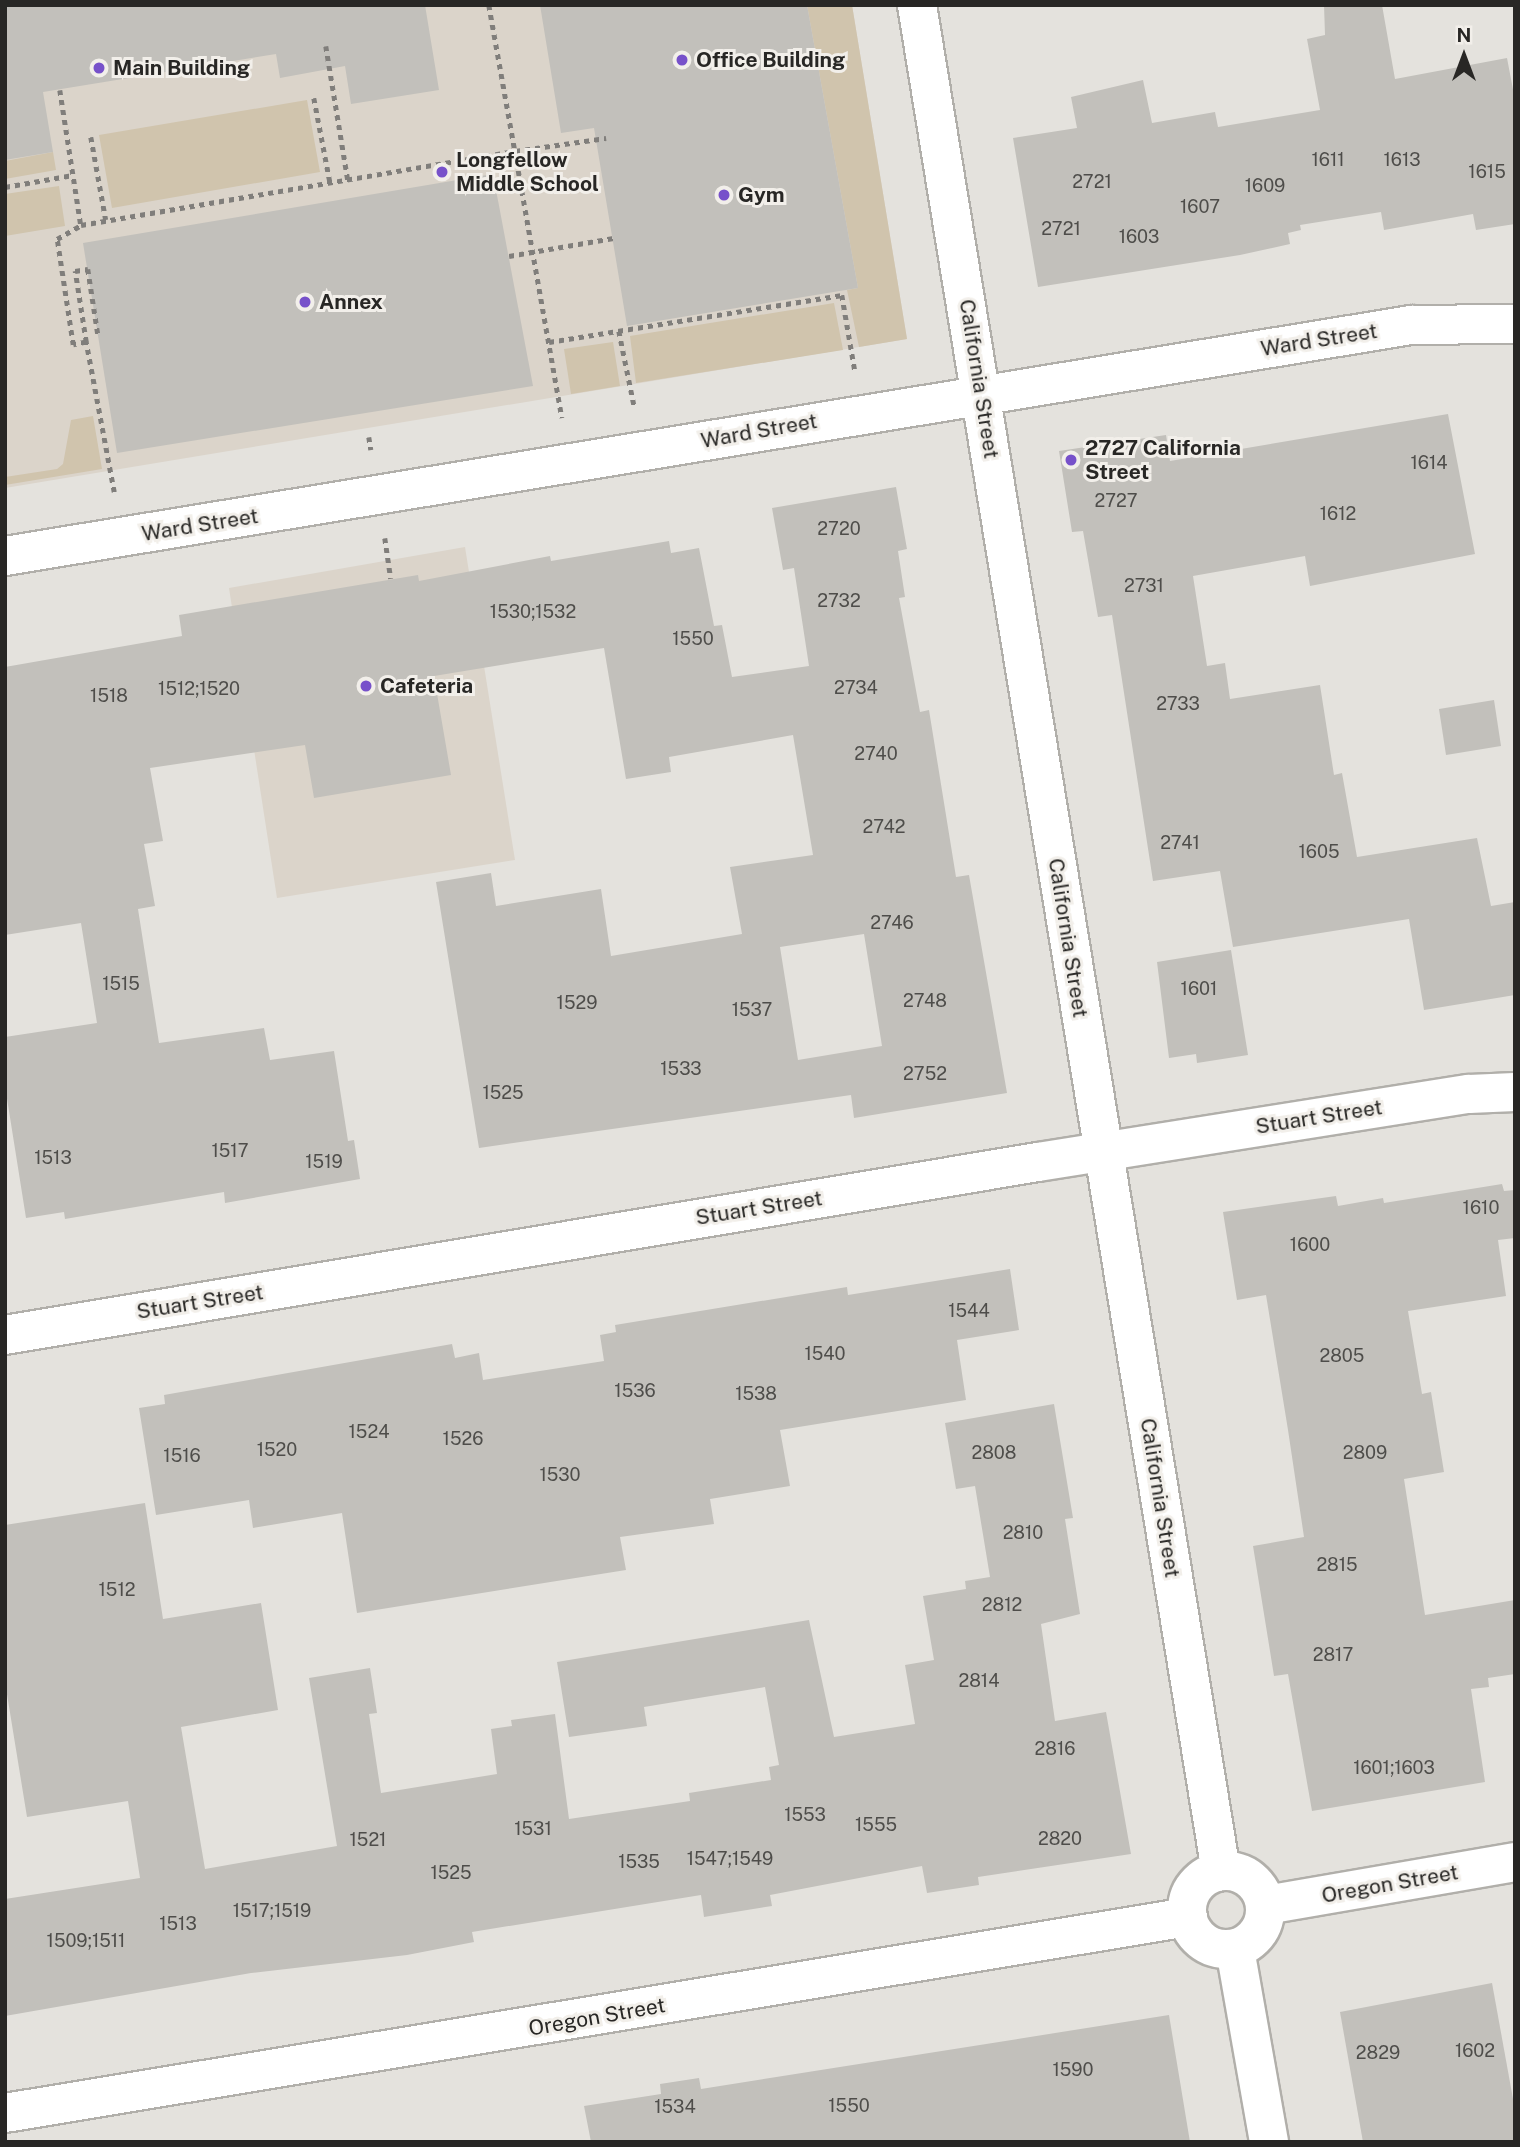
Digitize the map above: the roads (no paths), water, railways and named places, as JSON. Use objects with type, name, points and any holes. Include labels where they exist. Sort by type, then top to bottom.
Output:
[{"type":"street","name":"California Street","points":[[917,5],[1221,1871]]},
{"type":"street","name":"Ward Street","points":[[5,556],[981,394],[1411,326],[1515,324]]},
{"type":"street","name":"Stuart Street","points":[[5,1335],[1103,1152],[1469,1094],[1515,1092]]},
{"type":"street","name":"Oregon Street","points":[[1266,1905],[1515,1863]]},
{"type":"street","points":[[1221,1871],[1245,1876],[1262,1894],[1266,1905],[1262,1928],[1246,1945],[1235,1949],[1210,1947],[1192,1929],[1187,1905],[1198,1882],[1221,1871]]},
{"type":"street","name":"Oregon Street","points":[[5,2113],[1188,1917]]},
{"type":"street","points":[[1235,1949],[1269,2142]]},
{"type":"place","name":"Office Building","points":[[682,60]]},
{"type":"place","name":"Main Building","points":[[99,68]]},
{"type":"place","name":"Longfellow Middle School","points":[[442,172]]},
{"type":"place","name":"Gym","points":[[724,195]]},
{"type":"place","name":"Annex","points":[[305,302]]},
{"type":"place","name":"2727 California Street","points":[[1071,460]]},
{"type":"place","name":"Cafeteria","points":[[366,686]]}]
